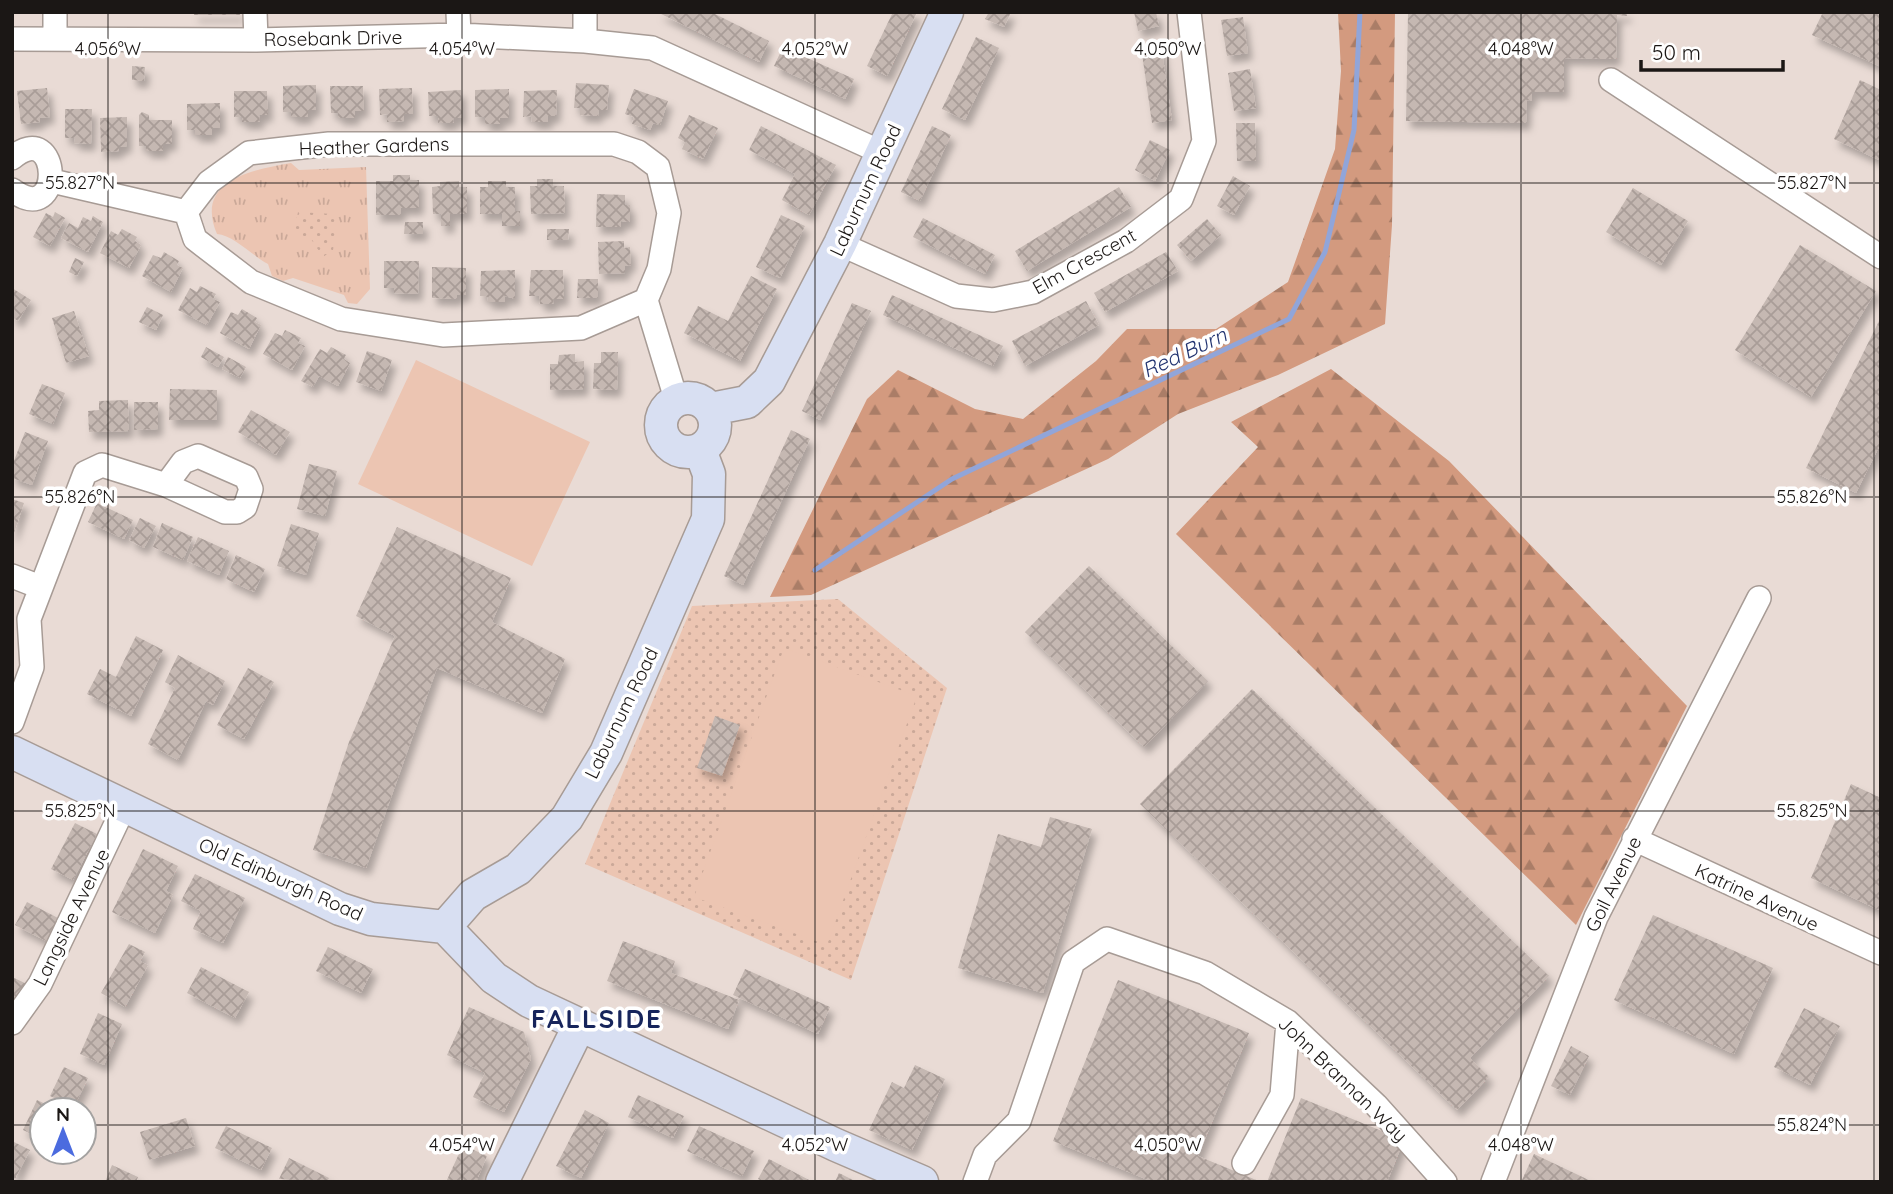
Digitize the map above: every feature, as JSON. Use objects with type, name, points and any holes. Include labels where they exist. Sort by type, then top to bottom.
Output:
[{"type":"street","points":[[55,12],[55,38]]},
{"type":"street","points":[[255,12],[256,40]]},
{"type":"street","points":[[458,12],[458,35]]},
{"type":"street","points":[[585,12],[585,41]]},
{"type":"street","name":"Laburnum Road","points":[[680,399],[697,399],[711,409],[747,402],[769,381],[840,244],[947,12]]},
{"type":"street","name":"Elm Crescent","points":[[840,244],[956,296],[993,300],[1033,292],[1126,241],[1181,199],[1204,141],[1189,12]]},
{"type":"street","name":"Rosebank Drive","points":[[12,39],[256,40],[458,35],[585,41],[652,48],[883,153]]},
{"type":"street","points":[[1611,80],[1881,257]]},
{"type":"street","name":"Heather Gardens","points":[[186,212],[209,182],[249,153],[329,144],[614,144],[638,152],[658,167],[669,214],[659,269],[646,300]]},
{"type":"street","points":[[12,158],[29,150],[43,155],[52,166],[52,181],[48,188],[34,197],[27,197],[12,190]]},
{"type":"street","points":[[52,181],[186,212],[195,239],[251,282],[341,319],[443,335],[581,328],[646,300],[673,389],[680,399],[666,409],[661,425],[662,433],[678,450],[700,450],[715,432],[711,409]]},
{"type":"street","name":"Laburnum Road","points":[[445,927],[473,895],[517,869],[567,818],[606,753],[708,519],[709,474],[700,450]]},
{"type":"street","points":[[12,722],[32,667],[29,619],[85,473],[102,465],[166,485]]},
{"type":"street","points":[[12,576],[40,587]]},
{"type":"street","name":"Goil Avenue","points":[[1493,1182],[1596,917],[1759,598]]},
{"type":"street","name":"Old Edinburgh Road","points":[[12,752],[340,909],[371,919],[445,927]]},
{"type":"street","name":"Langside Avenue","points":[[12,1023],[40,984],[124,807]]},
{"type":"street","name":"Katrine Avenue","points":[[1634,839],[1881,953]]},
{"type":"street","points":[[445,927],[494,978],[529,1001],[836,1145],[922,1182]]},
{"type":"street","name":"John Brannan Way","points":[[975,1182],[985,1155],[1020,1121],[1073,962],[1107,939],[1205,973],[1289,1022],[1376,1105],[1445,1182]]},
{"type":"street","points":[[1244,1163],[1282,1095],[1289,1022]]},
{"type":"street","points":[[502,1182],[580,1024]]},
{"type":"green space","points":[[1338,12],[1395,12],[1392,225],[1385,324],[1278,375],[1178,414],[1108,459],[811,595],[770,597],[867,399],[898,370],[975,409],[1023,419],[1096,361],[1127,329],[1216,329],[1288,282],[1335,149],[1341,71]]},
{"type":"green space","points":[[291,163],[299,170],[366,167],[370,289],[357,304],[348,303],[344,295],[293,278],[283,281],[272,276],[268,264],[236,242],[217,234],[212,216],[213,201],[220,190],[244,174]]},
{"type":"green space","points":[[298,212],[333,214],[338,221],[333,250],[323,257],[311,239],[293,237]]},
{"type":"green space","points":[[416,360],[590,442],[532,566],[358,484]]},
{"type":"green space","points":[[1331,369],[1449,461],[1687,706],[1576,925],[1176,534],[1258,447],[1231,422]]},
{"type":"green space","points":[[838,599],[947,688],[851,980],[585,864],[692,606]]},
{"type":"green space","points":[[784,648],[917,696],[827,945],[694,897]]},
{"type":"building","points":[[194,12],[240,12],[240,15],[194,15]]},
{"type":"building","points":[[657,12],[711,12],[769,41],[759,62]]},
{"type":"building","points":[[893,12],[917,12],[887,76],[867,66]]},
{"type":"building","points":[[989,12],[1011,12],[1004,27],[985,19]]},
{"type":"building","points":[[1134,12],[1156,12],[1159,26],[1138,31]]},
{"type":"building","points":[[1408,12],[1627,12],[1627,16],[1617,15],[1616,59],[1564,58],[1564,92],[1532,92],[1532,101],[1527,100],[1526,123],[1406,121]]},
{"type":"building","points":[[1823,12],[1881,12],[1881,67],[1812,35]]},
{"type":"building","points":[[1243,17],[1248,53],[1227,56],[1221,20]]},
{"type":"building","points":[[976,37],[999,48],[965,120],[942,109]]},
{"type":"building","points":[[1161,44],[1172,120],[1152,123],[1141,47]]},
{"type":"building","points":[[783,47],[854,79],[845,99],[774,66]]},
{"type":"building","points":[[132,66],[145,67],[144,81],[132,80]]},
{"type":"building","points":[[1250,69],[1256,108],[1234,111],[1228,73]]},
{"type":"building","points":[[1860,80],[1881,90],[1881,161],[1834,139]]},
{"type":"building","points":[[576,83],[609,85],[607,110],[599,110],[598,116],[580,115],[580,108],[574,108]]},
{"type":"building","points":[[316,85],[316,110],[308,110],[308,117],[291,117],[291,112],[283,112],[283,86]]},
{"type":"building","points":[[330,86],[363,86],[364,111],[355,111],[355,118],[338,118],[338,113],[331,113]]},
{"type":"building","points":[[47,88],[50,117],[40,118],[40,122],[21,124],[17,91]]},
{"type":"building","points":[[412,88],[413,114],[404,114],[404,121],[387,122],[387,114],[380,115],[379,89]]},
{"type":"building","points":[[509,89],[509,118],[500,118],[500,124],[485,124],[485,117],[475,117],[475,90]]},
{"type":"building","points":[[634,89],[668,101],[660,125],[653,123],[650,130],[632,124],[634,117],[625,114]]},
{"type":"building","points":[[461,90],[462,118],[453,118],[454,123],[438,123],[438,116],[429,116],[428,92]]},
{"type":"building","points":[[557,90],[556,116],[548,116],[548,122],[532,122],[531,116],[523,117],[524,91]]},
{"type":"building","points":[[234,91],[267,91],[268,115],[259,115],[260,122],[242,122],[242,117],[234,117]]},
{"type":"building","points":[[220,103],[220,128],[212,128],[212,135],[195,135],[195,130],[187,130],[187,104]]},
{"type":"building","points":[[65,109],[92,109],[91,144],[74,143],[75,138],[65,138]]},
{"type":"building","points":[[142,112],[149,115],[149,120],[172,120],[172,144],[163,144],[163,151],[146,151],[146,146],[139,146],[139,115]]},
{"type":"building","points":[[689,115],[718,128],[703,159],[682,149],[685,142],[678,138]]},
{"type":"building","points":[[127,117],[127,146],[119,147],[119,151],[101,152],[100,118]]},
{"type":"building","points":[[1236,123],[1255,123],[1256,161],[1237,161]]},
{"type":"building","points":[[761,126],[836,165],[809,215],[782,200],[795,174],[749,150]]},
{"type":"building","points":[[932,126],[951,135],[920,201],[901,192]]},
{"type":"building","points":[[1150,140],[1170,150],[1155,181],[1135,170]]},
{"type":"building","points":[[393,175],[410,175],[410,180],[419,180],[419,208],[401,208],[401,215],[376,215],[376,181],[393,181]]},
{"type":"building","points":[[1233,176],[1250,186],[1234,215],[1217,206]]},
{"type":"building","points":[[537,179],[553,179],[553,186],[564,186],[565,213],[531,214],[530,186],[537,186]]},
{"type":"building","points":[[459,181],[459,187],[467,187],[467,214],[450,214],[450,226],[441,226],[441,214],[433,214],[432,187],[440,186],[440,182]]},
{"type":"building","points":[[488,181],[506,181],[506,187],[515,187],[515,211],[520,211],[520,226],[502,226],[502,214],[480,214],[480,187],[488,187]]},
{"type":"building","points":[[1119,187],[1131,207],[1027,271],[1015,251]]},
{"type":"building","points":[[1633,188],[1688,221],[1661,265],[1606,232]]},
{"type":"building","points":[[597,194],[625,195],[625,205],[630,205],[630,222],[621,221],[621,227],[596,227]]},
{"type":"building","points":[[55,212],[65,218],[50,246],[33,237],[46,213],[53,217]]},
{"type":"building","points":[[781,215],[805,226],[780,278],[756,267]]},
{"type":"building","points":[[93,216],[103,222],[88,252],[61,238],[69,223],[78,228],[83,217],[91,221]]},
{"type":"building","points":[[923,218],[995,255],[985,274],[913,237]]},
{"type":"building","points":[[1207,219],[1221,235],[1191,261],[1177,245]]},
{"type":"building","points":[[405,222],[423,222],[423,234],[404,234]]},
{"type":"building","points":[[122,229],[137,237],[135,241],[141,245],[129,268],[100,253],[111,231],[118,235]]},
{"type":"building","points":[[547,229],[569,229],[568,240],[547,240]]},
{"type":"building","points":[[624,241],[624,248],[630,247],[631,265],[625,266],[625,273],[599,274],[598,242]]},
{"type":"building","points":[[1800,245],[1876,291],[1811,397],[1735,350]]},
{"type":"building","points":[[164,252],[179,261],[177,265],[183,268],[171,292],[142,276],[153,255],[161,258]]},
{"type":"building","points":[[1166,252],[1178,271],[1105,312],[1094,293]]},
{"type":"building","points":[[75,258],[84,262],[77,276],[69,272]]},
{"type":"building","points":[[384,261],[419,261],[418,294],[394,293],[394,288],[384,288]]},
{"type":"building","points":[[432,267],[466,268],[466,295],[457,295],[457,299],[432,298]]},
{"type":"building","points":[[515,270],[515,299],[505,296],[505,302],[487,302],[488,297],[480,296],[481,271]]},
{"type":"building","points":[[531,270],[563,270],[564,299],[554,299],[553,304],[540,304],[539,296],[529,296]]},
{"type":"building","points":[[751,276],[777,289],[740,361],[684,333],[698,306],[728,321]]},
{"type":"building","points":[[578,279],[598,279],[598,298],[577,298]]},
{"type":"building","points":[[200,286],[216,294],[213,299],[220,302],[207,325],[178,310],[190,288],[197,292]]},
{"type":"building","points":[[12,288],[31,300],[18,321],[12,317]]},
{"type":"building","points":[[892,295],[1003,346],[993,366],[883,315]]},
{"type":"building","points":[[1086,301],[1099,325],[1025,366],[1012,341]]},
{"type":"building","points":[[852,303],[871,311],[820,420],[802,411]]},
{"type":"building","points":[[147,307],[163,315],[156,330],[139,322]]},
{"type":"building","points":[[242,309],[257,318],[255,322],[261,325],[249,349],[220,333],[231,312],[238,315]]},
{"type":"building","points":[[74,311],[89,356],[66,363],[52,318]]},
{"type":"building","points":[[1881,317],[1881,443],[1856,493],[1806,468]]},
{"type":"building","points":[[285,330],[301,338],[298,343],[305,346],[292,370],[263,354],[275,333],[282,336]]},
{"type":"building","points":[[206,347],[224,357],[218,367],[201,357]]},
{"type":"building","points":[[331,347],[346,355],[344,359],[350,363],[338,386],[319,376],[313,387],[301,381],[320,349],[327,353]]},
{"type":"building","points":[[367,351],[392,360],[381,391],[356,382]]},
{"type":"building","points":[[601,352],[618,352],[617,390],[593,389],[594,363],[601,363]]},
{"type":"building","points":[[575,354],[575,362],[584,361],[584,389],[550,390],[550,364],[558,364],[559,355]]},
{"type":"building","points":[[228,357],[246,367],[240,378],[222,369]]},
{"type":"building","points":[[42,384],[65,393],[53,424],[29,414]]},
{"type":"building","points":[[170,389],[217,390],[217,420],[169,420]]},
{"type":"building","points":[[128,400],[129,431],[89,432],[88,411],[99,410],[99,401]]},
{"type":"building","points":[[134,402],[158,402],[158,429],[134,430]]},
{"type":"building","points":[[251,410],[290,432],[276,455],[238,432]]},
{"type":"building","points":[[791,430],[810,439],[743,585],[724,576]]},
{"type":"building","points":[[25,432],[48,441],[32,485],[12,478],[12,466]]},
{"type":"building","points":[[309,464],[337,471],[325,516],[297,509]]},
{"type":"building","points":[[12,499],[24,503],[13,536],[12,536]]},
{"type":"building","points":[[97,503],[133,520],[124,539],[88,522]]},
{"type":"building","points":[[140,518],[156,526],[144,548],[129,540]]},
{"type":"building","points":[[162,523],[193,537],[183,560],[153,547]]},
{"type":"building","points":[[291,524],[319,533],[306,575],[277,566]]},
{"type":"building","points":[[397,527],[511,578],[492,622],[565,659],[542,713],[437,668],[366,868],[313,850],[349,742],[395,636],[356,616]]},
{"type":"building","points":[[198,537],[229,551],[219,575],[187,561]]},
{"type":"building","points":[[236,555],[265,569],[254,592],[226,579]]},
{"type":"building","points":[[1089,566],[1208,681],[1144,747],[1025,632]]},
{"type":"building","points":[[136,636],[163,650],[131,716],[87,694],[100,669],[116,677]]},
{"type":"building","points":[[178,655],[225,681],[213,705],[206,701],[178,760],[148,744],[175,688],[165,682]]},
{"type":"building","points":[[248,668],[274,682],[244,739],[217,725]]},
{"type":"building","points":[[1252,689],[1549,976],[1470,1058],[1489,1077],[1457,1110],[1140,804]]},
{"type":"building","points":[[715,716],[740,725],[722,776],[697,768]]},
{"type":"building","points":[[1851,784],[1881,798],[1881,911],[1811,878]]},
{"type":"building","points":[[1050,817],[1092,829],[1043,993],[958,968],[998,834],[1041,847]]},
{"type":"building","points":[[75,823],[97,834],[73,880],[51,869]]},
{"type":"building","points":[[143,849],[178,866],[166,891],[173,895],[155,933],[112,912]]},
{"type":"building","points":[[195,874],[245,898],[223,943],[193,929],[201,911],[181,901]]},
{"type":"building","points":[[27,902],[58,918],[46,941],[15,925]]},
{"type":"building","points":[[1653,915],[1773,968],[1734,1054],[1614,1000]]},
{"type":"building","points":[[623,941],[675,961],[671,973],[739,1000],[728,1029],[607,981]]},
{"type":"building","points":[[129,944],[145,952],[140,961],[148,965],[125,1007],[101,993]]},
{"type":"building","points":[[328,947],[373,969],[361,993],[316,971]]},
{"type":"building","points":[[201,967],[249,992],[235,1018],[187,993]]},
{"type":"building","points":[[745,969],[830,1007],[818,1034],[733,995]]},
{"type":"building","points":[[12,977],[29,985],[19,1006],[12,1003]]},
{"type":"building","points":[[1118,980],[1249,1033],[1198,1156],[1261,1182],[1153,1182],[1053,1141]]},
{"type":"building","points":[[469,1007],[524,1032],[531,1059],[504,1112],[473,1097],[485,1073],[447,1055]]},
{"type":"building","points":[[1804,1008],[1840,1026],[1810,1085],[1774,1067]]},
{"type":"building","points":[[98,1013],[122,1024],[104,1065],[80,1054]]},
{"type":"building","points":[[1571,1046],[1589,1056],[1570,1095],[1551,1086]]},
{"type":"building","points":[[915,1065],[945,1079],[912,1150],[869,1130],[892,1082],[904,1088]]},
{"type":"building","points":[[64,1067],[88,1078],[79,1096],[50,1096]]},
{"type":"building","points":[[638,1095],[684,1116],[673,1138],[628,1117]]},
{"type":"building","points":[[1301,1098],[1404,1140],[1387,1182],[1267,1182]]},
{"type":"building","points":[[585,1110],[609,1123],[581,1178],[556,1166]]},
{"type":"building","points":[[186,1118],[195,1146],[149,1160],[140,1132]]},
{"type":"building","points":[[28,1119],[28,1132],[23,1130]]},
{"type":"building","points":[[226,1126],[272,1148],[261,1170],[215,1148]]},
{"type":"building","points":[[699,1126],[754,1151],[742,1176],[687,1151]]},
{"type":"building","points":[[12,1141],[28,1149],[28,1154],[15,1179],[12,1177]]},
{"type":"building","points":[[463,1145],[487,1156],[476,1182],[446,1182]]},
{"type":"building","points":[[1534,1154],[1593,1182],[1521,1182]]},
{"type":"building","points":[[289,1158],[329,1178],[327,1182],[279,1179]]},
{"type":"building","points":[[769,1159],[813,1182],[764,1182],[758,1179]]},
{"type":"building","points":[[112,1165],[138,1177],[136,1182],[105,1182]]},
{"type":"building","points":[[839,1173],[857,1182],[835,1182]]},
{"type":"waterway","name":"Red Burn","points":[[815,570],[952,479],[1289,319],[1325,252],[1354,130],[1360,12]]},
{"type":"district","name":"FALLSIDE","points":[[597,1018]]}]
